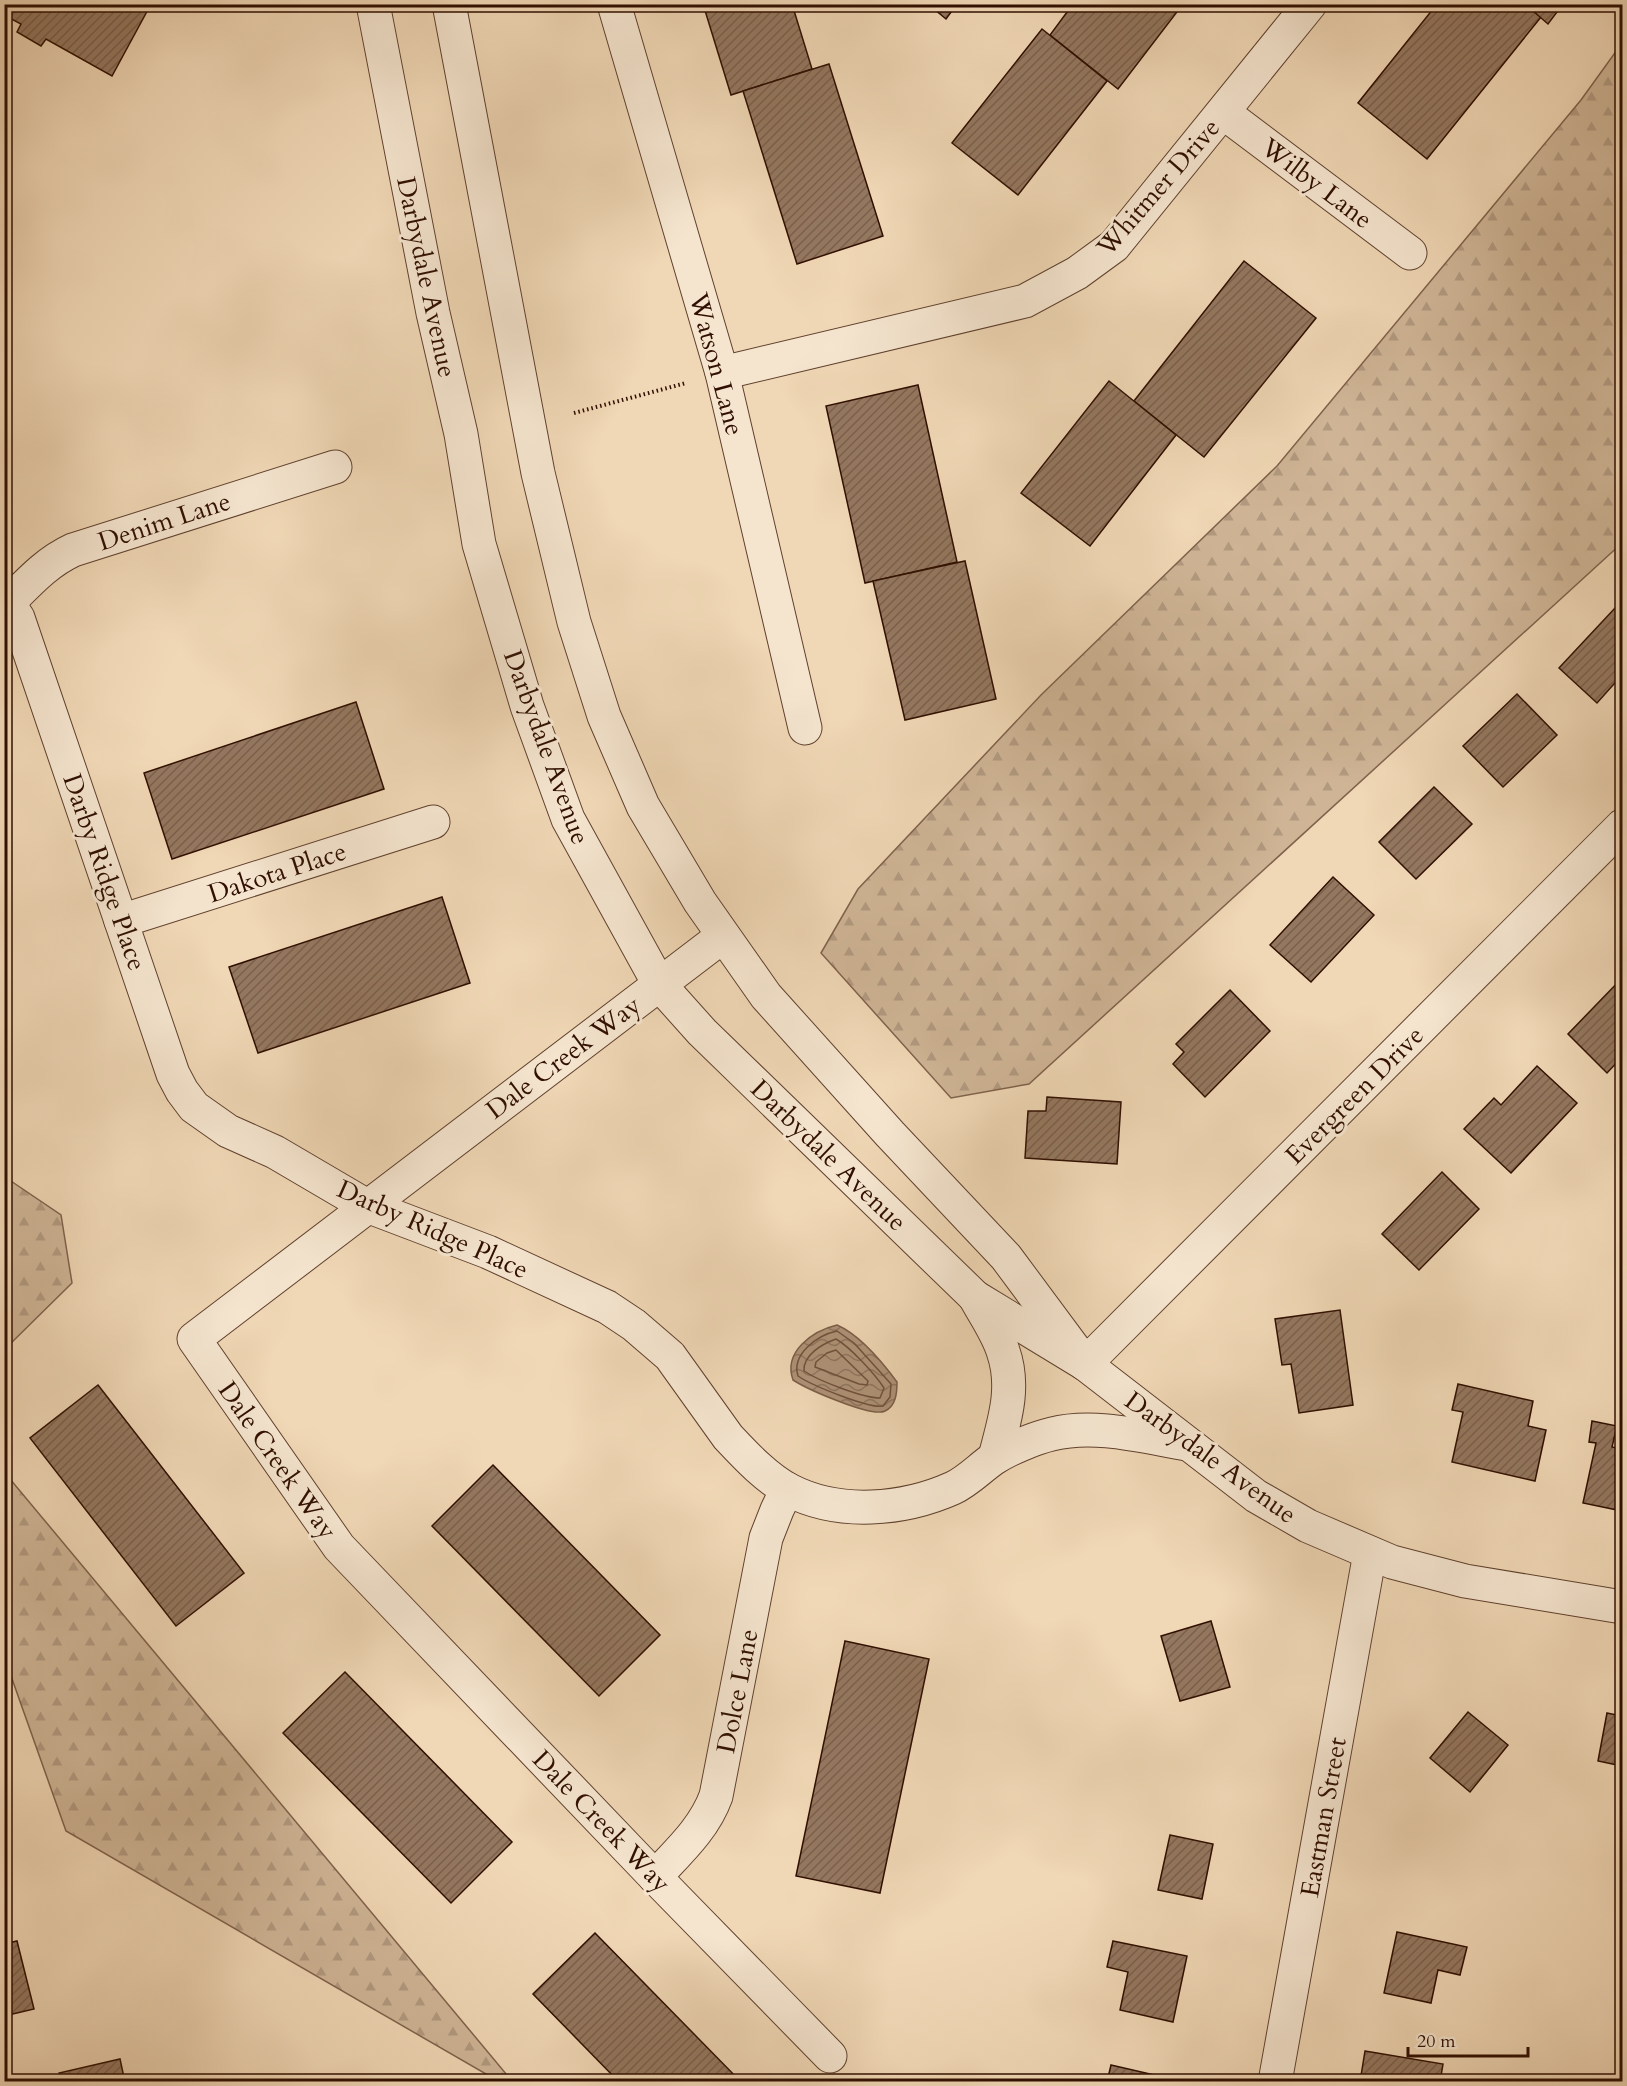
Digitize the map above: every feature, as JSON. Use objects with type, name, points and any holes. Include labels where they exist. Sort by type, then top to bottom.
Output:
[{"type":"street","name":"Darbydale Avenue","points":[[373,4],[433,313],[461,434],[479,544],[526,706],[568,819],[659,984],[702,1032],[975,1297],[1085,1364],[1256,1496],[1308,1526],[1392,1562],[1465,1581],[1623,1607]]},
{"type":"street","name":"Darbydale Avenue","points":[[449,4],[536,464],[574,622],[604,716],[643,806],[700,902],[766,996],[1006,1257],[1085,1364]]},
{"type":"street","name":"Watson Lane","points":[[614,4],[722,373],[805,728]]},
{"type":"street","name":"Whitmer Drive","points":[[722,373],[1025,301],[1077,273],[1114,246],[1310,4]]},
{"type":"street","name":"Wilby Lane","points":[[1224,112],[1410,253]]},
{"type":"street","name":"Denim Lane","points":[[7,599],[56,558],[73,550],[335,467]]},
{"type":"street","name":"Darby Ridge Place","points":[[7,599],[18,618],[173,1074],[194,1107],[228,1131],[275,1152],[367,1206],[488,1252],[608,1307],[634,1325],[670,1356],[728,1437],[758,1466],[787,1489],[801,1495],[838,1505],[907,1503],[954,1487],[995,1458],[1034,1440],[1061,1432],[1105,1431],[1187,1444]]},
{"type":"street","name":"Dakota Place","points":[[121,921],[434,822]]},
{"type":"street","name":"Evergreen Drive","points":[[1085,1364],[1623,825]]},
{"type":"street","name":"Dale Creek Way","points":[[723,936],[194,1339],[339,1547],[830,2056]]},
{"type":"street","points":[[975,1297],[1003,1350],[1009,1385],[1008,1405],[995,1458]]},
{"type":"street","name":"Dolce Lane","points":[[655,1877],[698,1830],[716,1796],[766,1538],[787,1489]]},
{"type":"street","name":"Eastman Street","points":[[1275,2082],[1370,1553]]},
{"type":"path","points":[[574,413],[661,390]]},
{"type":"green space","points":[[1622,43],[1622,543],[1029,1084],[951,1098],[821,953],[858,889],[1041,695],[1277,466],[1581,100]]},
{"type":"green space","points":[[5,1177],[61,1215],[72,1283],[5,1349]]},
{"type":"green space","points":[[5,1473],[512,2081],[498,2081],[66,1831],[5,1659]]},
{"type":"water","points":[[837,1325],[862,1342],[897,1382],[894,1403],[889,1409],[878,1412],[854,1407],[811,1390],[793,1380],[792,1360],[802,1344],[818,1332]]},
{"type":"building","points":[[4,4],[151,4],[112,76],[46,39],[41,46],[17,32],[21,24],[4,15]]},
{"type":"building","points":[[703,4],[792,4],[812,69],[731,95]]},
{"type":"building","points":[[928,4],[957,4],[946,19]]},
{"type":"building","points":[[1073,4],[1183,4],[1118,89],[1050,35]]},
{"type":"building","points":[[1437,4],[1525,4],[1541,17],[1427,159],[1358,103]]},
{"type":"building","points":[[1525,4],[1563,4],[1548,24]]},
{"type":"building","points":[[1042,29],[1107,81],[1018,195],[952,143]]},
{"type":"building","points":[[829,64],[883,236],[797,264],[743,91]]},
{"type":"building","points":[[1244,261],[1316,318],[1204,457],[1134,401]]},
{"type":"building","points":[[1109,381],[1176,435],[1090,546],[1021,493]]},
{"type":"building","points":[[918,385],[957,562],[865,583],[826,406]]},
{"type":"building","points":[[965,561],[996,699],[905,720],[873,581]]},
{"type":"building","points":[[1615,608],[1622,615],[1622,675],[1597,703],[1559,668]]},
{"type":"building","points":[[1517,694],[1557,735],[1503,787],[1463,746]]},
{"type":"building","points":[[356,702],[384,789],[172,859],[144,773]]},
{"type":"building","points":[[1434,787],[1472,824],[1416,879],[1379,842]]},
{"type":"building","points":[[1333,877],[1374,915],[1311,982],[1270,945]]},
{"type":"building","points":[[442,897],[470,983],[258,1053],[229,967]]},
{"type":"building","points":[[1622,978],[1622,1057],[1607,1073],[1568,1034]]},
{"type":"building","points":[[1230,990],[1270,1031],[1205,1097],[1173,1064],[1184,1052],[1176,1044]]},
{"type":"building","points":[[1537,1066],[1577,1103],[1511,1173],[1464,1129],[1494,1098],[1501,1105]]},
{"type":"building","points":[[1047,1097],[1121,1102],[1117,1164],[1025,1158],[1028,1111],[1046,1111]]},
{"type":"building","points":[[1442,1172],[1479,1209],[1419,1270],[1382,1234]]},
{"type":"building","points":[[1340,1310],[1353,1405],[1299,1413],[1291,1364],[1282,1365],[1275,1319]]},
{"type":"building","points":[[1458,1384],[1533,1401],[1528,1426],[1546,1430],[1535,1481],[1452,1462],[1463,1412],[1452,1410]]},
{"type":"building","points":[[98,1385],[244,1573],[176,1626],[30,1438]]},
{"type":"building","points":[[1592,1421],[1617,1426],[1612,1447],[1622,1449],[1622,1511],[1583,1503],[1596,1443],[1589,1442]]},
{"type":"building","points":[[493,1465],[660,1635],[599,1696],[432,1526]]},
{"type":"building","points":[[1211,1621],[1230,1687],[1180,1701],[1161,1636]]},
{"type":"building","points":[[845,1641],[929,1659],[880,1893],[796,1876]]},
{"type":"building","points":[[345,1672],[512,1842],[451,1903],[283,1733]]},
{"type":"building","points":[[1468,1712],[1508,1745],[1470,1792],[1430,1758]]},
{"type":"building","points":[[1607,1713],[1622,1716],[1622,1766],[1598,1761]]},
{"type":"building","points":[[1170,1835],[1213,1844],[1202,1899],[1158,1890]]},
{"type":"building","points":[[1397,1932],[1467,1947],[1460,1975],[1438,1970],[1431,2003],[1384,1993]]},
{"type":"building","points":[[595,1933],[741,2082],[619,2082],[533,1994]]},
{"type":"building","points":[[17,1941],[34,2009],[4,2016],[4,1944]]},
{"type":"building","points":[[1113,1941],[1187,1956],[1173,2022],[1120,2010],[1128,1972],[1107,1967]]},
{"type":"building","points":[[1365,2051],[1443,2064],[1440,2082],[1360,2082]]},
{"type":"building","points":[[120,2059],[125,2082],[61,2082],[59,2073]]},
{"type":"building","points":[[1111,2065],[1159,2076],[1158,2082],[1107,2082]]}]
